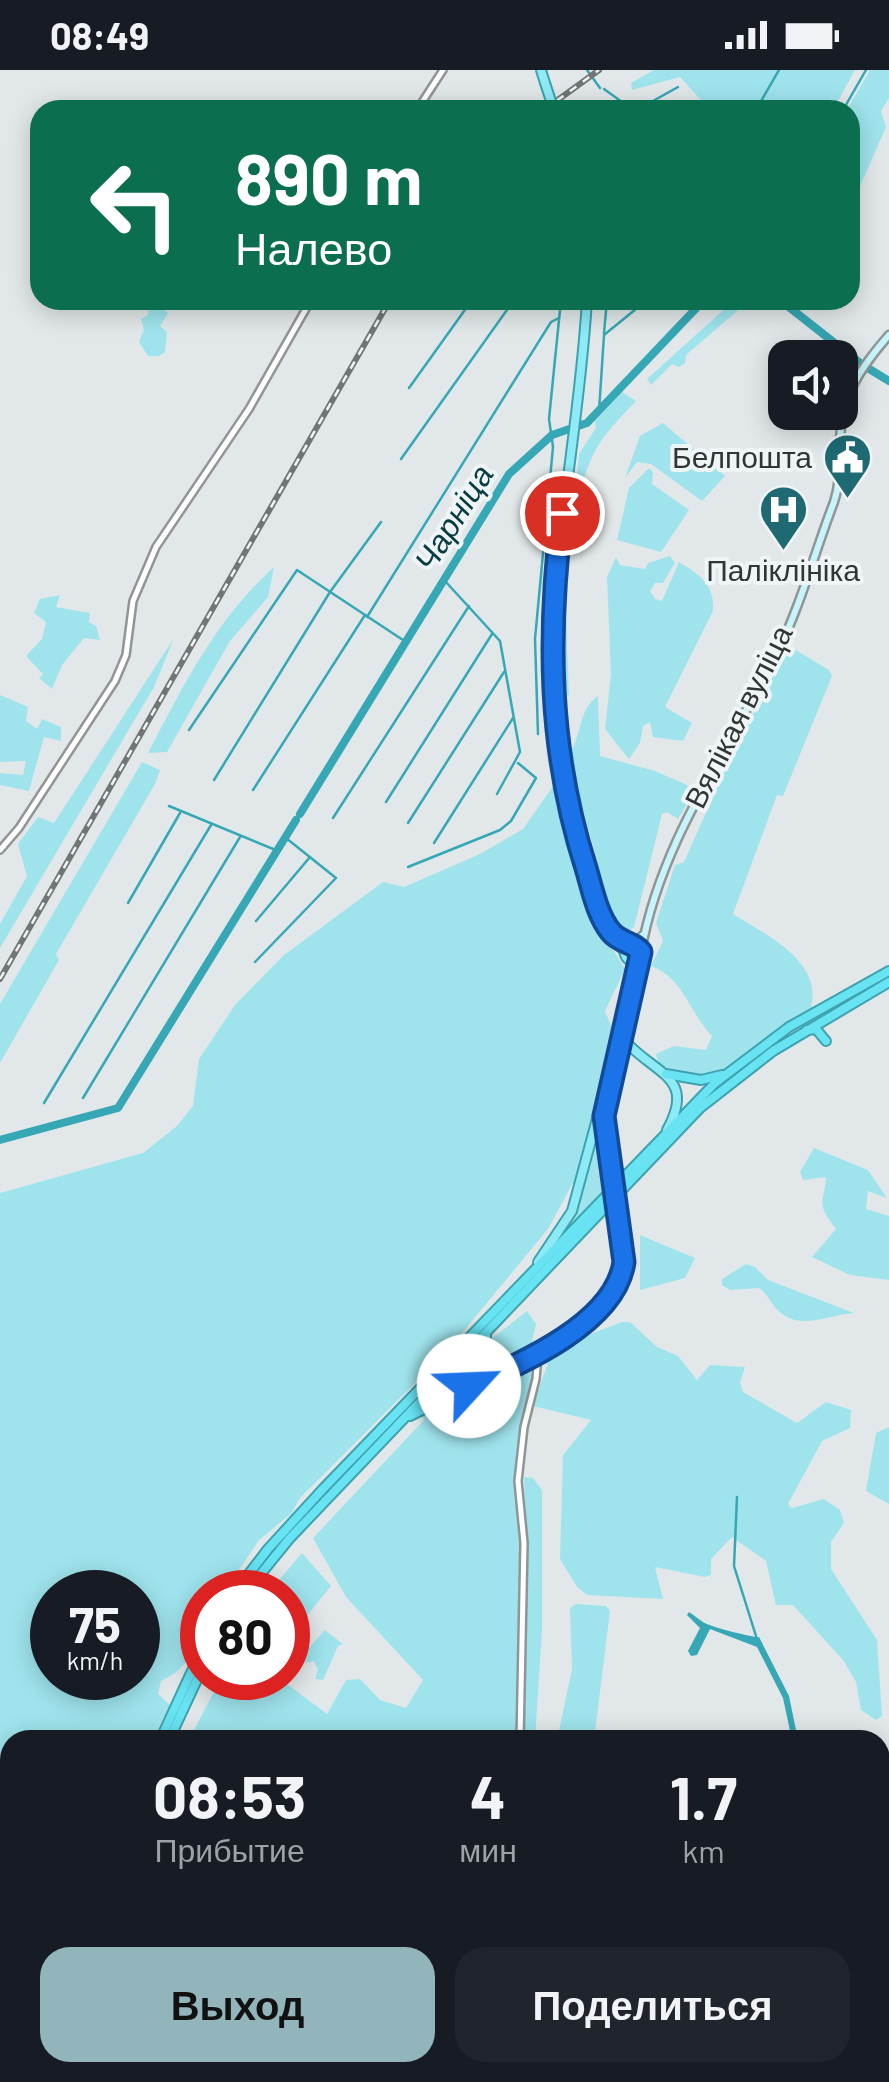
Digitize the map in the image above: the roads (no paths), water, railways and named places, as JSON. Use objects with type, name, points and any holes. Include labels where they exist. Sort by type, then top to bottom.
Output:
[{"type":"highway","points":[[254,1570],[322,1490],[666,1130],[726,1073],[789,1028],[889,972]]},
{"type":"highway","points":[[264,1570],[290,1538],[700,1108],[798,1034],[889,982]]},
{"type":"highway","points":[[798,1034],[816,1029],[826,1041],[826,1021],[835,1012]]},
{"type":"highway","points":[[666,1074],[701,1080],[726,1073]]},
{"type":"highway","points":[[398,1424],[510,1367]]},
{"type":"highway","points":[[165,1730],[180,1696]]},
{"type":"highway","points":[[174,1730],[188,1700]]},
{"type":"main road","points":[[540,70],[551,100]]},
{"type":"main road","points":[[586,310],[551,615],[552,706],[568,806],[596,902],[610,932],[629,951],[640,954]]},
{"type":"main road","name":"Вялікая вуліца","points":[[640,954],[676,838],[783,639],[838,491],[841,423],[852,382],[889,336]]},
{"type":"main road","points":[[633,986],[629,951],[644,935]]},
{"type":"main road","points":[[629,951],[640,954]]},
{"type":"main road","points":[[640,954],[624,1025],[628,1049],[666,1074],[679,1098],[666,1130]]},
{"type":"main road","points":[[533,1270],[572,1211],[614,1061],[628,1049]]},
{"type":"main road","points":[[494,1324],[480,1345],[480,1354],[492,1368],[510,1367],[538,1353],[592,1314],[618,1285],[624,1262],[604,1125],[607,1088]]},
{"type":"street","points":[[424,100],[443,70]]},
{"type":"street","points":[[0,850],[116,681],[126,655],[133,601],[156,546],[262,387],[305,310]]},
{"type":"street","points":[[520,1730],[524,1544],[518,1482],[538,1353]]},
{"type":"waterway","points":[[587,70],[600,88]]},
{"type":"waterway","points":[[762,100],[779,70]]},
{"type":"waterway","points":[[849,100],[866,70]]},
{"type":"waterway","points":[[655,100],[678,87]]},
{"type":"waterway","points":[[604,89],[619,100]]},
{"type":"waterway","points":[[409,388],[465,310]]},
{"type":"waterway","points":[[401,459],[507,310]]},
{"type":"waterway","points":[[538,734],[535,639],[553,447],[549,419],[560,310]]},
{"type":"waterway","points":[[604,333],[606,310]]},
{"type":"waterway","points":[[599,411],[604,335],[635,310]]},
{"type":"waterway","name":"Чарніца","points":[[300,814],[509,474],[552,435],[587,423],[694,310]]},
{"type":"waterway","name":"Чарніца","points":[[793,310],[860,363]]},
{"type":"waterway","points":[[367,617],[551,322],[559,318]]},
{"type":"waterway","name":"Чарніца","points":[[866,367],[889,381]]},
{"type":"waterway","points":[[214,780],[330,592],[381,522]]},
{"type":"waterway","points":[[189,730],[297,570],[406,642]]},
{"type":"waterway","points":[[445,581],[500,641],[520,752],[497,794]]},
{"type":"waterway","points":[[333,818],[469,606]]},
{"type":"waterway","points":[[253,790],[365,615]]},
{"type":"waterway","points":[[386,802],[492,634]]},
{"type":"waterway","points":[[408,823],[504,672]]},
{"type":"waterway","points":[[434,843],[513,718]]},
{"type":"waterway","points":[[408,867],[500,830],[511,821],[536,778],[518,763]]},
{"type":"waterway","points":[[169,806],[278,851]]},
{"type":"waterway","points":[[128,903],[180,813]]},
{"type":"waterway","name":"Чарніца","points":[[0,1140],[118,1108],[296,820]]},
{"type":"waterway","points":[[44,1103],[211,825]]},
{"type":"waterway","points":[[83,1098],[240,837]]},
{"type":"waterway","points":[[255,962],[336,878],[286,838]]},
{"type":"waterway","points":[[256,921],[310,857]]},
{"type":"waterway","points":[[737,1497],[734,1566],[756,1636]]},
{"type":"railway","points":[[558,100],[599,70]]},
{"type":"railway","points":[[0,979],[384,310]]},
{"type":"place","name":"Белпошта","points":[[847,500]]},
{"type":"place","name":"Паліклініка","points":[[783,552]]}]
